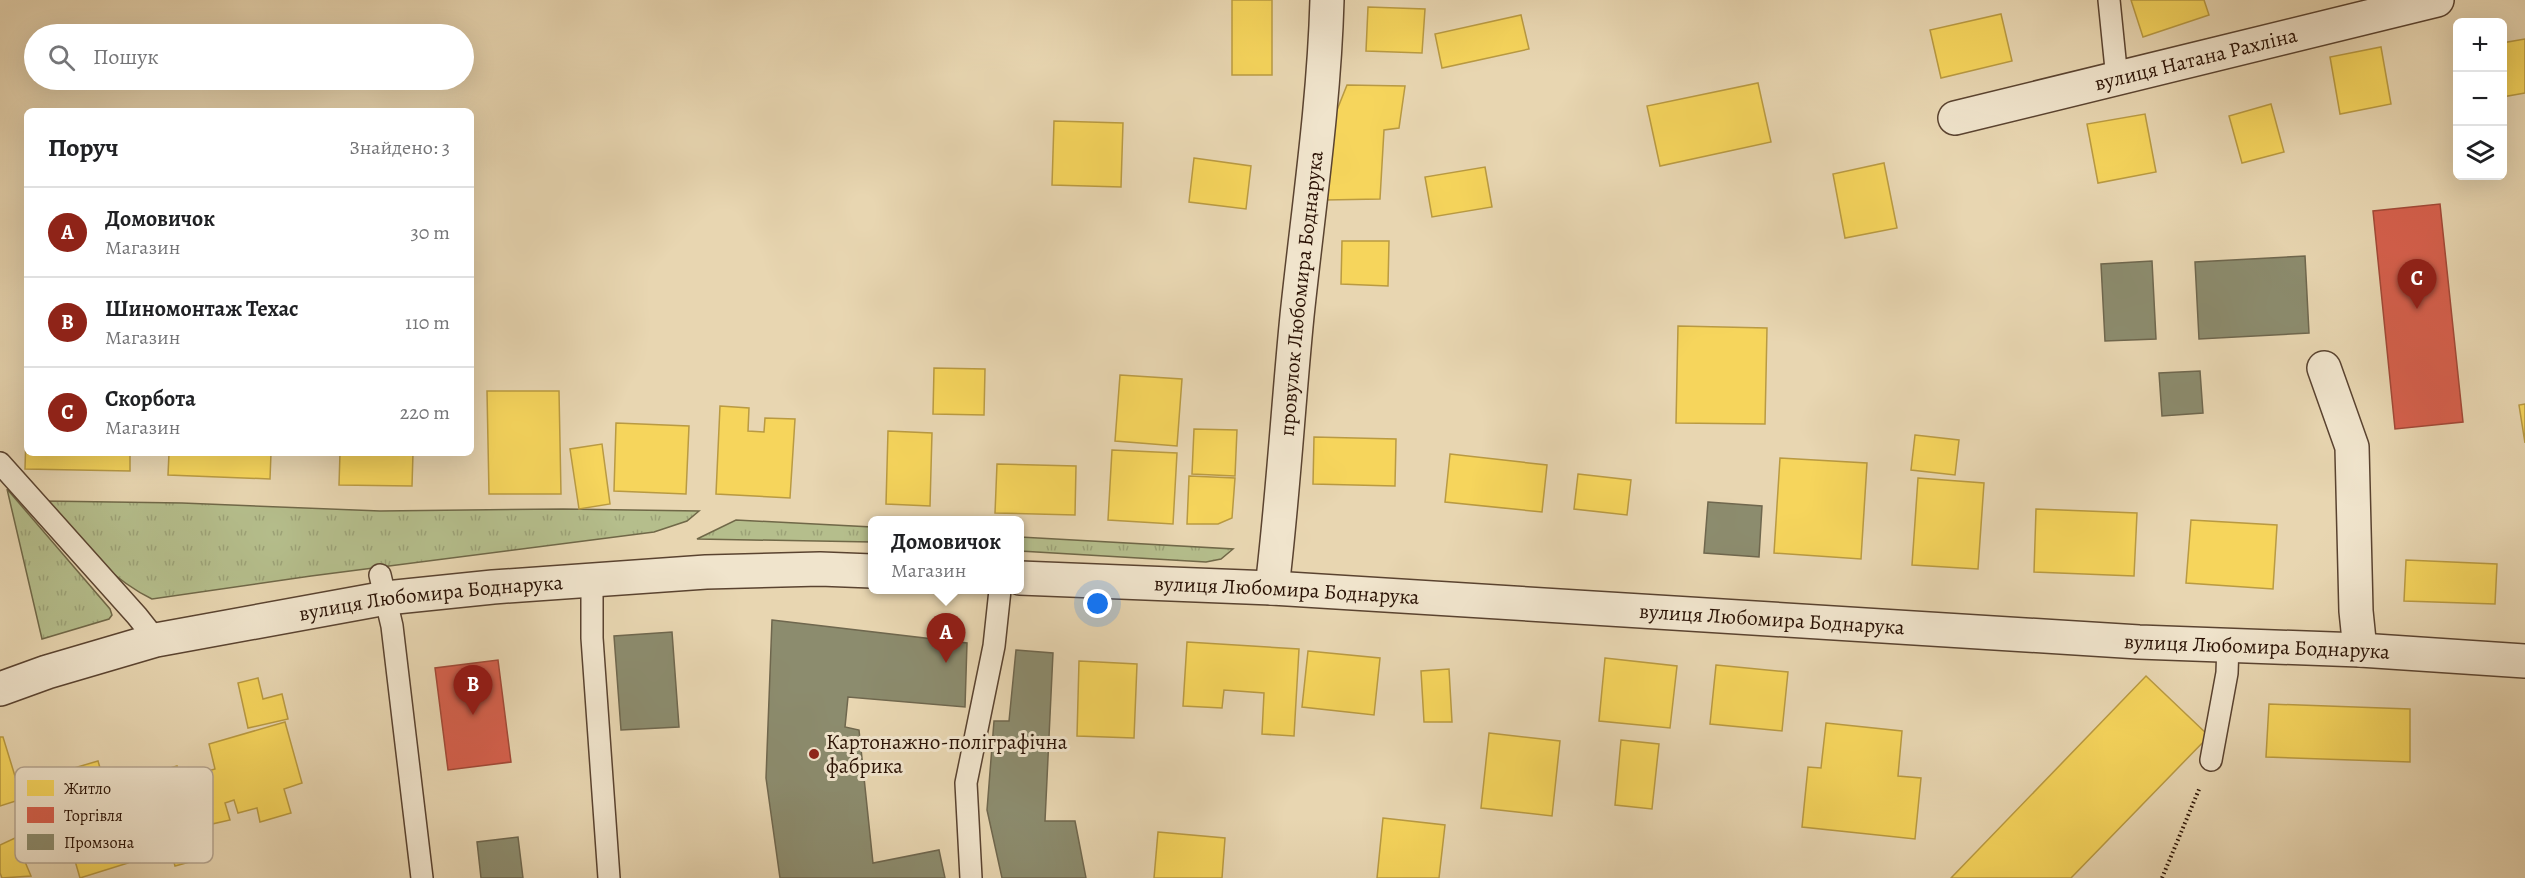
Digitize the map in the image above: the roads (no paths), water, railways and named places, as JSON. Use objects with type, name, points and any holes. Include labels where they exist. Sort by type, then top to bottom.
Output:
[{"type":"street","name":"провулок Любомира Боднарука","points":[[1272,588],[1325,54],[1327,0]]},
{"type":"street","name":"вулиця Натана Рахліна","points":[[1955,118],[2437,0]]},
{"type":"street","points":[[2324,368],[2352,447],[2356,610],[2360,650]]},
{"type":"street","name":"вулиця Любомира Боднарука","points":[[0,689],[48,672],[156,640],[383,587],[493,587],[706,572],[820,569],[868,572]]},
{"type":"street","name":"вулиця Любомира Боднарука","points":[[1024,578],[1272,588],[2139,642],[2360,650],[2525,661]]},
{"type":"lane","points":[[2109,0],[2117,79]]},
{"type":"lane","points":[[0,463],[134,611],[156,640]]},
{"type":"lane","points":[[592,580],[592,638],[609,878]]},
{"type":"lane","points":[[383,587],[392,626],[422,878]]},
{"type":"lane","points":[[971,878],[966,783],[994,646],[1000,594]]},
{"type":"lane","points":[[2211,760],[2227,673],[2228,645]]},
{"type":"place","name":"Скорбота","points":[[2417,309]]},
{"type":"place","name":"Домовичок","points":[[946,663]]},
{"type":"place","name":"Шиномонтаж Техас","points":[[473,715]]},
{"type":"place","name":"Картонажно-поліграфічна фабрика","points":[[814,754]]}]
